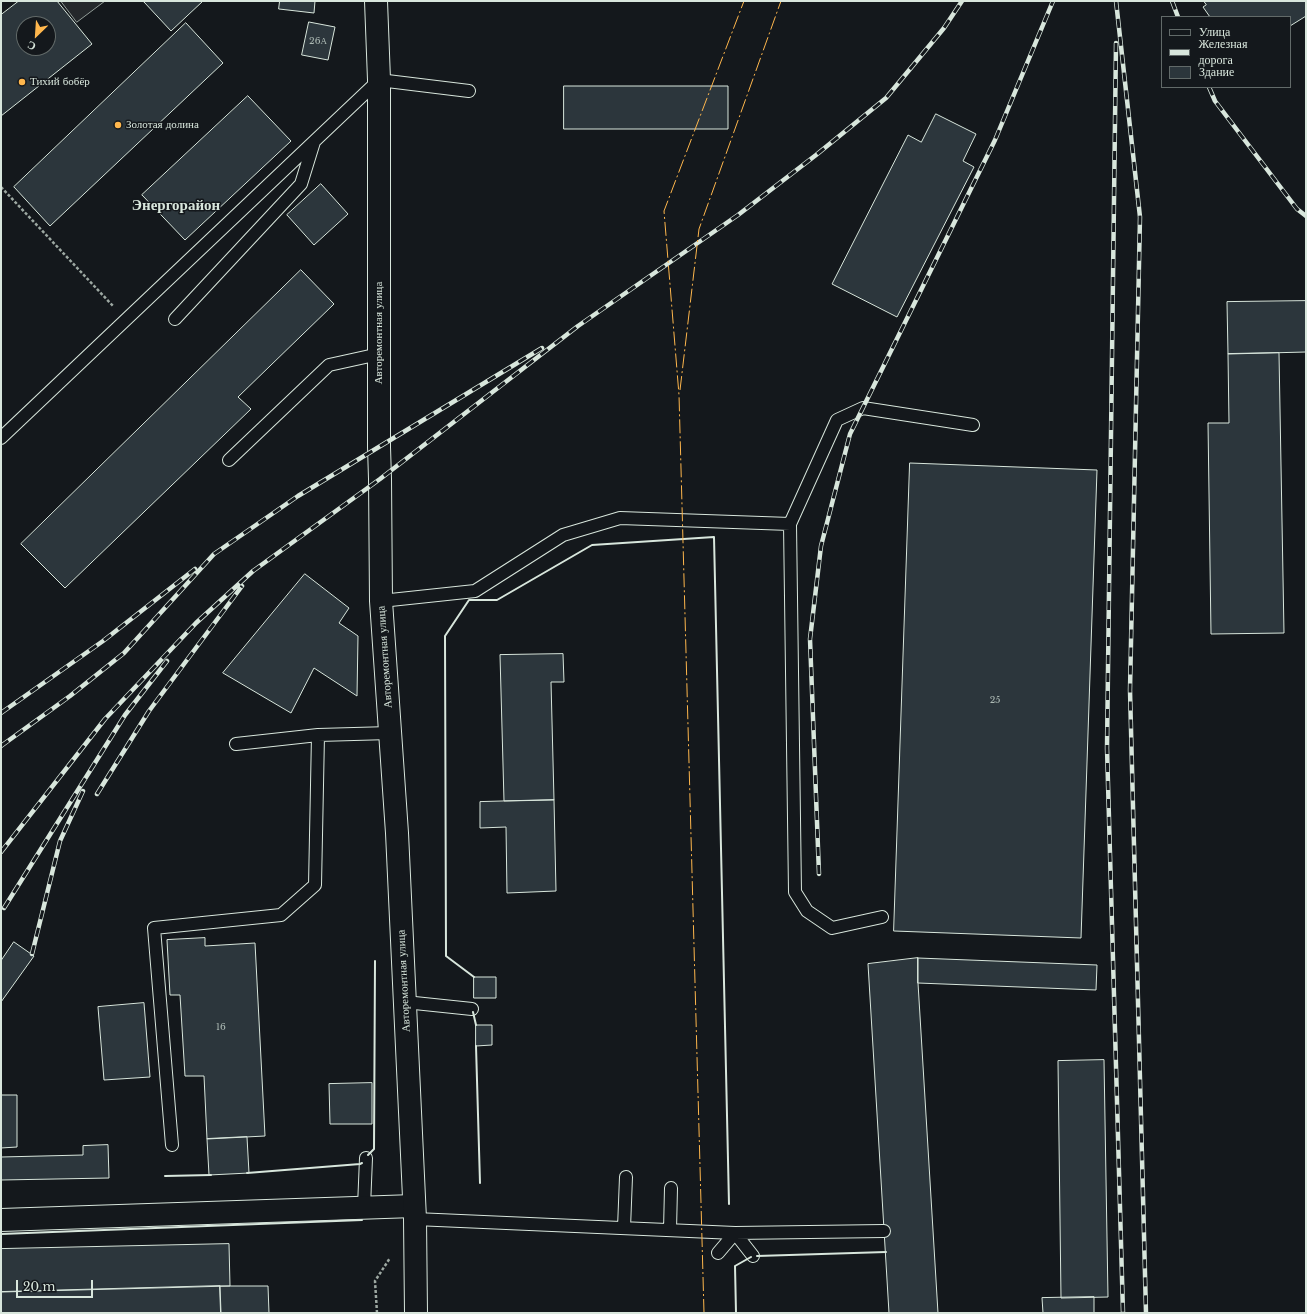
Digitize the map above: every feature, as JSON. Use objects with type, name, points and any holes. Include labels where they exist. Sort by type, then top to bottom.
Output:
[{"type":"street","name":"Авторемонтная улица","points":[[376,1],[379,80],[379,447],[381,601],[397,833],[414,1212],[416,1313]]},
{"type":"street","points":[[1,1220],[364,1207],[414,1212]]},
{"type":"lane","points":[[1,438],[379,80],[469,91]]},
{"type":"lane","points":[[175,319],[301,184],[314,141]]},
{"type":"lane","points":[[229,460],[329,365],[379,354]]},
{"type":"lane","points":[[882,917],[832,928],[807,911],[795,892],[790,524],[837,420],[863,408],[973,425]]},
{"type":"lane","points":[[381,601],[475,591],[562,535],[620,518],[790,524]]},
{"type":"lane","points":[[236,744],[318,735],[390,733]]},
{"type":"lane","points":[[172,1145],[154,928],[281,915],[315,885],[318,735]]},
{"type":"lane","points":[[405,1002],[472,1009]]},
{"type":"lane","points":[[364,1207],[366,1158]]},
{"type":"lane","points":[[624,1228],[626,1177]]},
{"type":"lane","points":[[670,1188],[670,1230]]},
{"type":"lane","points":[[414,1212],[624,1228],[735,1233],[884,1231]]},
{"type":"lane","points":[[718,1253],[735,1233]]},
{"type":"lane","points":[[735,1233],[753,1256]]},
{"type":"path","points":[[1,187],[126,319]]},
{"type":"shaded area","points":[[61,1],[105,1],[77,22]]},
{"type":"building","name":"Тихий бобёр","points":[[19,1],[57,1],[92,44],[1,116],[1,15]]},
{"type":"building","points":[[203,1],[171,31],[144,2]]},
{"type":"building","points":[[280,1],[315,1],[314,13],[279,9]]},
{"type":"building","points":[[1204,1],[1306,1],[1306,16],[1291,25],[1291,16],[1209,16],[1203,7],[1206,5]]},
{"type":"building","points":[[309,22],[335,27],[328,60],[302,55]]},
{"type":"building","name":"Золотая долина","points":[[186,23],[223,63],[50,226],[14,187]]},
{"type":"building","points":[[564,86],[728,86],[728,129],[564,129]]},
{"type":"building","points":[[248,96],[291,141],[185,240],[142,195]]},
{"type":"building","points":[[936,114],[976,134],[963,161],[974,167],[897,317],[832,284],[908,135],[921,142]]},
{"type":"building","points":[[321,184],[348,214],[314,245],[287,215]]},
{"type":"building","points":[[301,270],[334,304],[238,397],[251,409],[65,588],[21,544]]},
{"type":"building","points":[[1306,301],[1306,352],[1228,354],[1227,302]]},
{"type":"building","points":[[1279,353],[1284,633],[1211,634],[1208,423],[1229,423],[1228,354]]},
{"type":"building","points":[[910,463],[1097,470],[1081,938],[894,931]]},
{"type":"building","points":[[305,574],[349,608],[339,623],[358,636],[357,696],[314,668],[291,713],[223,673]]},
{"type":"building","points":[[563,654],[564,682],[551,682],[554,800],[504,801],[500,655]]},
{"type":"building","points":[[554,800],[556,891],[507,893],[506,827],[480,828],[480,802]]},
{"type":"building","points":[[205,938],[205,946],[255,943],[265,1136],[207,1139],[204,1076],[185,1076],[180,995],[170,995],[167,940]]},
{"type":"building","points":[[14,942],[34,956],[1,1002],[1,961]]},
{"type":"building","points":[[918,958],[1097,965],[1096,990],[918,983]]},
{"type":"building","points":[[918,958],[918,983],[938,1313],[889,1313],[868,964]]},
{"type":"building","points":[[474,977],[496,977],[496,998],[474,998]]},
{"type":"building","points":[[144,1003],[150,1077],[104,1080],[98,1007]]},
{"type":"building","points":[[476,1025],[492,1025],[492,1045],[476,1046]]},
{"type":"building","points":[[1104,1060],[1108,1297],[1061,1298],[1058,1061]]},
{"type":"building","points":[[372,1083],[372,1124],[330,1124],[329,1084]]},
{"type":"building","points":[[1,1095],[17,1095],[17,1147],[1,1148]]},
{"type":"building","points":[[247,1137],[249,1173],[209,1175],[207,1139]]},
{"type":"building","points":[[108,1145],[109,1178],[1,1180],[1,1157],[83,1155],[83,1146]]},
{"type":"building","points":[[229,1244],[230,1286],[1,1292],[1,1249]]},
{"type":"building","points":[[220,1286],[268,1286],[269,1313],[221,1313]]},
{"type":"building","points":[[220,1286],[221,1313],[1,1313],[1,1292]]},
{"type":"building","points":[[1094,1297],[1094,1313],[1043,1313],[1042,1298]]},
{"type":"railway","points":[[1,852],[105,719],[196,623],[253,571],[380,479],[578,326],[738,215],[816,155],[886,98],[944,28],[962,1]]},
{"type":"railway","points":[[819,874],[810,639],[821,546],[850,434],[995,140],[1053,1]]},
{"type":"railway","points":[[1116,1],[1140,217],[1130,690],[1146,1313]]},
{"type":"railway","points":[[1172,1],[1178,16]]},
{"type":"railway","points":[[1116,43],[1107,748],[1123,1313]]},
{"type":"railway","points":[[1209,88],[1215,101],[1297,209],[1306,216]]},
{"type":"railway","points":[[1,746],[70,696],[124,653],[214,554],[298,496],[542,348]]},
{"type":"railway","points":[[1,713],[103,641],[195,569]]},
{"type":"railway","points":[[97,794],[149,711],[242,586]]},
{"type":"railway","points":[[4,908],[125,715],[167,661]]},
{"type":"railway","points":[[32,954],[60,841],[83,791]]},
{"type":"wall","points":[[474,977],[446,956],[445,636],[469,600],[497,600],[592,545],[714,537],[729,1204]]},
{"type":"wall","points":[[368,1155],[374,1149],[375,961]]},
{"type":"wall","points":[[473,1012],[476,1025]]},
{"type":"wall","points":[[476,1046],[480,1183]]},
{"type":"wall","points":[[247,1173],[362,1163]]},
{"type":"wall","points":[[165,1176],[211,1175]]},
{"type":"wall","points":[[1,1234],[362,1220]]},
{"type":"wall","points":[[757,1256],[886,1252]]},
{"type":"wall","points":[[736,1313],[735,1266],[751,1257]]},
{"type":"power","points":[[704,1313],[679,395],[664,211],[744,1]]},
{"type":"power","points":[[680,390],[699,229],[781,1]]},
{"type":"place","name":"Тихий бобёр","points":[[22,82]]},
{"type":"place","name":"Золотая долина","points":[[118,125]]},
{"type":"district","name":"Энергорайон","points":[[176,206]]}]
